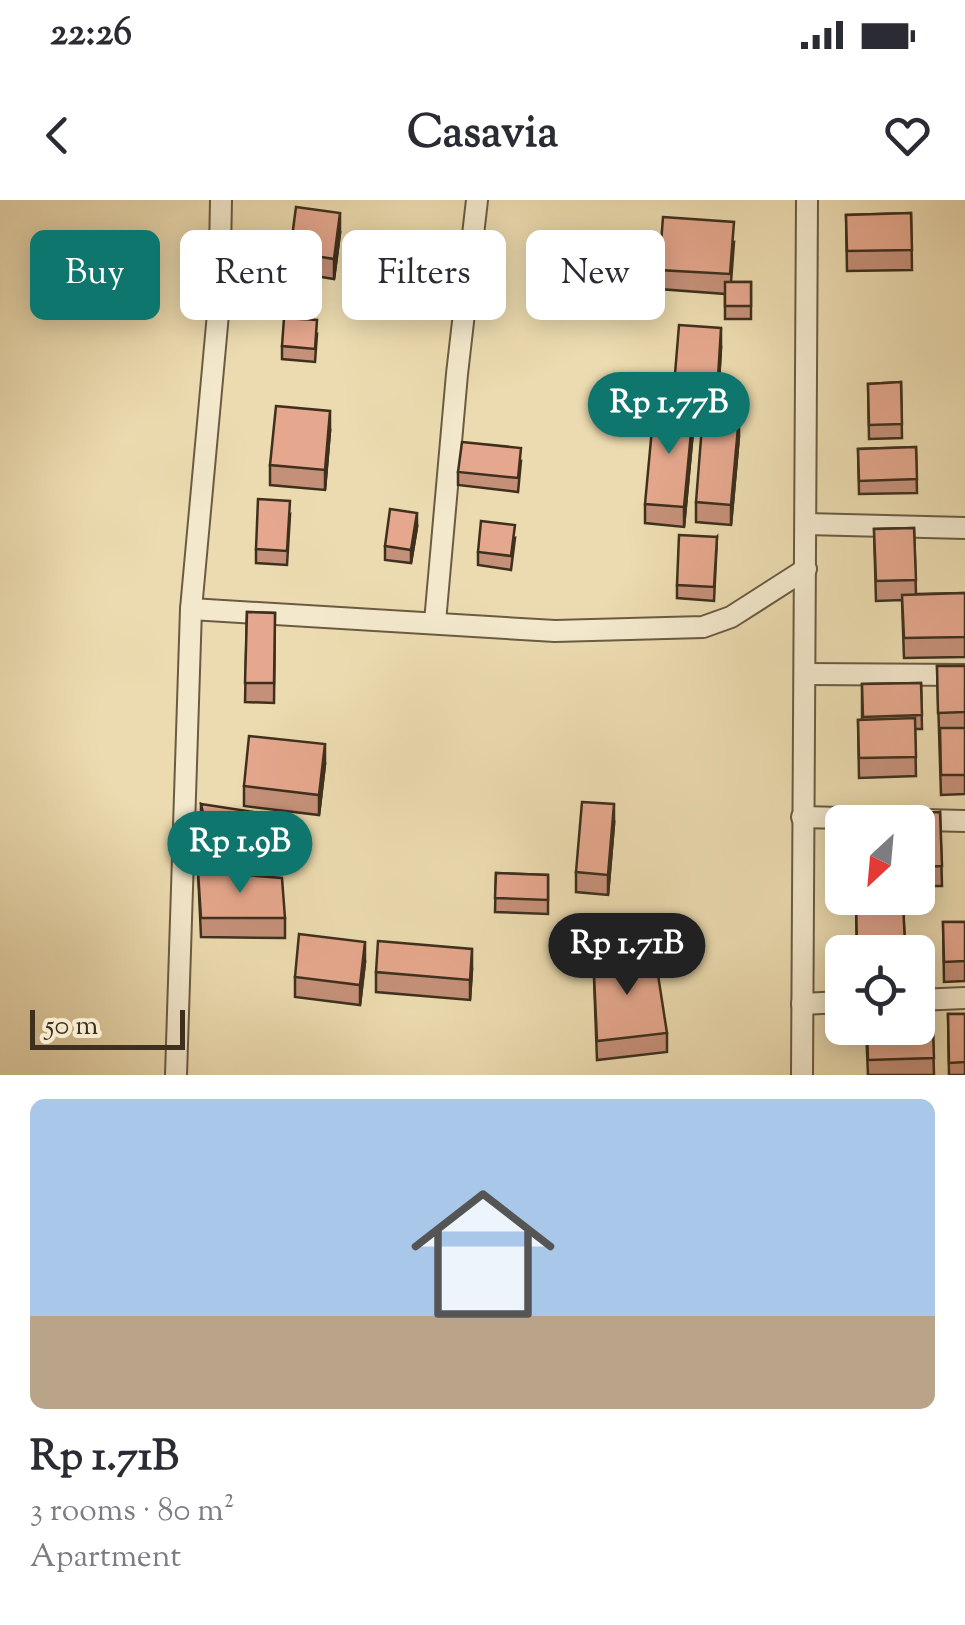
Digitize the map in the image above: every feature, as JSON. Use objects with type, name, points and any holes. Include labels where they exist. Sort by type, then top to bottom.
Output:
[{"type":"street","points":[[176,1075],[182,982],[190,609],[219,302],[221,200]]},
{"type":"street","points":[[435,622],[477,200]]},
{"type":"street","points":[[802,1075],[807,200]]},
{"type":"street","points":[[806,524],[965,528]]},
{"type":"street","points":[[190,609],[555,631],[703,627],[732,617],[806,569]]},
{"type":"street","points":[[806,674],[965,674]]},
{"type":"street","points":[[802,817],[965,821]]},
{"type":"street","points":[[935,999],[965,998]]},
{"type":"street","points":[[802,1004],[825,1003]]},
{"type":"building","points":[[296,207],[340,213],[334,259],[322,257],[322,230],[293,230]]},
{"type":"building","points":[[911,213],[912,250],[847,251],[846,215]]},
{"type":"building","points":[[663,217],[734,222],[730,274],[665,270]]},
{"type":"building","points":[[725,282],[751,282],[751,306],[725,306]]},
{"type":"building","points":[[284,320],[317,320],[315,349],[282,346]]},
{"type":"building","points":[[679,325],[721,328],[718,378],[675,374]]},
{"type":"building","points":[[901,382],[902,424],[869,425],[868,384]]},
{"type":"building","points":[[276,406],[330,411],[325,470],[270,465]]},
{"type":"building","points":[[654,407],[693,411],[684,507],[645,504]]},
{"type":"building","points":[[703,413],[739,416],[731,505],[696,502]]},
{"type":"building","points":[[462,442],[521,448],[518,478],[458,472]]},
{"type":"building","points":[[916,447],[917,479],[859,481],[858,449]]},
{"type":"building","points":[[258,499],[290,501],[287,551],[256,549]]},
{"type":"building","points":[[390,509],[417,513],[411,550],[385,546]]},
{"type":"building","points":[[481,521],[515,525],[511,556],[478,552]]},
{"type":"building","points":[[914,528],[916,580],[876,581],[874,529]]},
{"type":"building","points":[[679,535],[717,537],[714,587],[677,585]]},
{"type":"building","points":[[965,593],[965,637],[904,638],[902,595]]},
{"type":"building","points":[[247,612],[275,613],[274,683],[245,683]]},
{"type":"building","points":[[937,666],[965,666],[965,712],[938,713]]},
{"type":"building","points":[[921,683],[922,715],[863,717],[862,684]]},
{"type":"building","points":[[915,718],[916,757],[859,758],[858,720]]},
{"type":"building","points":[[940,728],[965,728],[965,775],[941,775]]},
{"type":"building","points":[[249,736],[325,744],[319,795],[244,786]]},
{"type":"building","points":[[582,802],[614,804],[608,875],[576,872]]},
{"type":"building","points":[[201,804],[254,812],[262,845],[209,841]]},
{"type":"building","points":[[935,812],[940,812],[942,866],[935,866]]},
{"type":"building","points":[[198,871],[282,878],[285,918],[201,918]]},
{"type":"building","points":[[496,873],[548,875],[548,900],[495,898]]},
{"type":"building","points":[[856,915],[904,915],[905,935],[857,935]]},
{"type":"building","points":[[943,922],[965,922],[965,961],[944,962]]},
{"type":"building","points":[[299,934],[365,942],[360,985],[295,977]]},
{"type":"building","points":[[378,941],[472,949],[470,980],[376,972]]},
{"type":"building","points":[[593,951],[656,962],[667,1033],[597,1041]]},
{"type":"building","points":[[948,1014],[965,1014],[965,1062],[949,1063]]},
{"type":"building","points":[[868,1045],[934,1045],[934,1058],[868,1060]]}]
